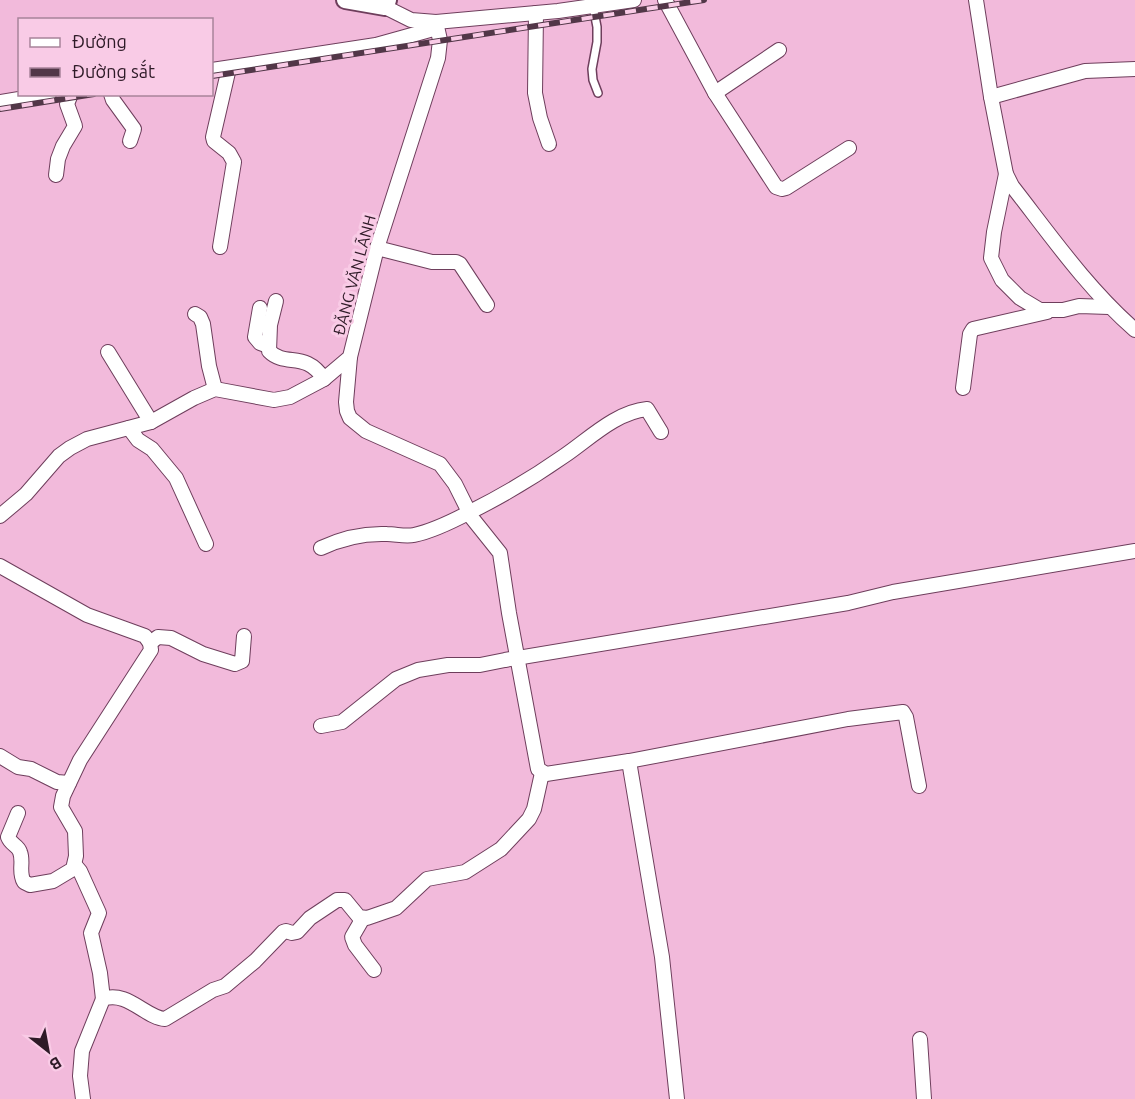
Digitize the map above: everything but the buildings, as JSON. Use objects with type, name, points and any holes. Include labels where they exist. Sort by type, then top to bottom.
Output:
[{"type":"street","points":[[345,0],[387,4],[411,20],[436,25]]},
{"type":"street","points":[[213,70],[376,45],[436,25],[634,0]]},
{"type":"street","points":[[665,0],[715,93],[764,172],[778,189],[786,188],[849,148]]},
{"type":"street","points":[[976,0],[1006,174],[1012,186],[1076,269],[1109,307],[1135,330]]},
{"type":"street","points":[[536,13],[536,100],[549,144]]},
{"type":"street","name":"ĐẶNG VĂN LÃNH","points":[[215,389],[274,400],[283,399],[324,379],[350,357],[377,248],[438,58],[440,40],[436,25]]},
{"type":"street","points":[[715,93],[779,50]]},
{"type":"street","points":[[220,247],[234,162],[229,153],[214,141],[213,137],[229,68]]},
{"type":"street","points":[[991,97],[1085,71],[1135,69]]},
{"type":"street","points":[[0,102],[38,96]]},
{"type":"street","points":[[56,175],[58,159],[63,146],[75,126],[67,104],[70,96]]},
{"type":"street","points":[[112,96],[134,129],[130,141]]},
{"type":"street","points":[[1006,174],[998,208],[991,258],[1002,280],[1020,298],[1040,310],[1052,311]]},
{"type":"street","points":[[377,248],[432,262],[460,264],[487,305]]},
{"type":"street","points":[[268,346],[276,302]]},
{"type":"street","points":[[963,388],[970,334],[973,329],[1079,306],[1109,307]]},
{"type":"street","points":[[260,308],[255,337],[260,343],[268,346],[274,355],[310,364],[324,379]]},
{"type":"street","points":[[0,516],[27,494],[59,456],[70,448],[87,439],[151,422],[215,389],[202,320],[195,314]]},
{"type":"street","points":[[108,352],[151,422]]},
{"type":"street","points":[[350,357],[346,408],[350,418],[366,431],[440,464],[455,484],[469,513],[497,548],[502,558],[509,614],[536,763],[542,773],[534,809],[529,819],[501,849],[465,872],[427,879],[396,908],[363,918],[352,937],[355,945],[374,970]]},
{"type":"street","points":[[321,548],[356,535],[413,535],[469,513],[563,458],[614,421],[632,412],[647,409],[661,432]]},
{"type":"street","points":[[129,428],[138,440],[152,449],[176,478],[206,544]]},
{"type":"street","points":[[321,726],[342,722],[396,679],[418,670],[448,665],[480,665],[848,603],[893,592],[1135,550]]},
{"type":"street","points":[[0,566],[87,615],[145,636],[150,643],[151,650],[80,760],[63,796],[61,807],[75,831],[75,865],[72,872],[53,881],[30,885],[24,882],[21,875],[21,854],[8,837],[18,813]]},
{"type":"street","points":[[150,643],[158,637],[171,638],[203,654],[235,664],[242,661],[244,636]]},
{"type":"street","points":[[542,773],[629,761],[848,719],[903,712],[906,717],[919,786]]},
{"type":"street","points":[[0,756],[18,767],[31,768],[57,782],[69,783]]},
{"type":"street","points":[[629,761],[662,957],[677,1099]]},
{"type":"street","points":[[75,865],[99,913],[91,933],[103,999],[82,1051],[80,1076],[83,1099]]},
{"type":"street","points":[[103,999],[111,998],[137,1004],[159,1019],[165,1019],[213,990],[225,986],[255,961],[283,932],[297,932],[310,918],[337,900],[345,900],[356,914],[363,918]]},
{"type":"street","points":[[920,1039],[924,1099]]},
{"type":"lane","points":[[593,6],[597,42],[592,69],[598,93]]},
{"type":"railway","points":[[213,76],[704,0]]},
{"type":"railway","points":[[0,109],[81,96]]}]
